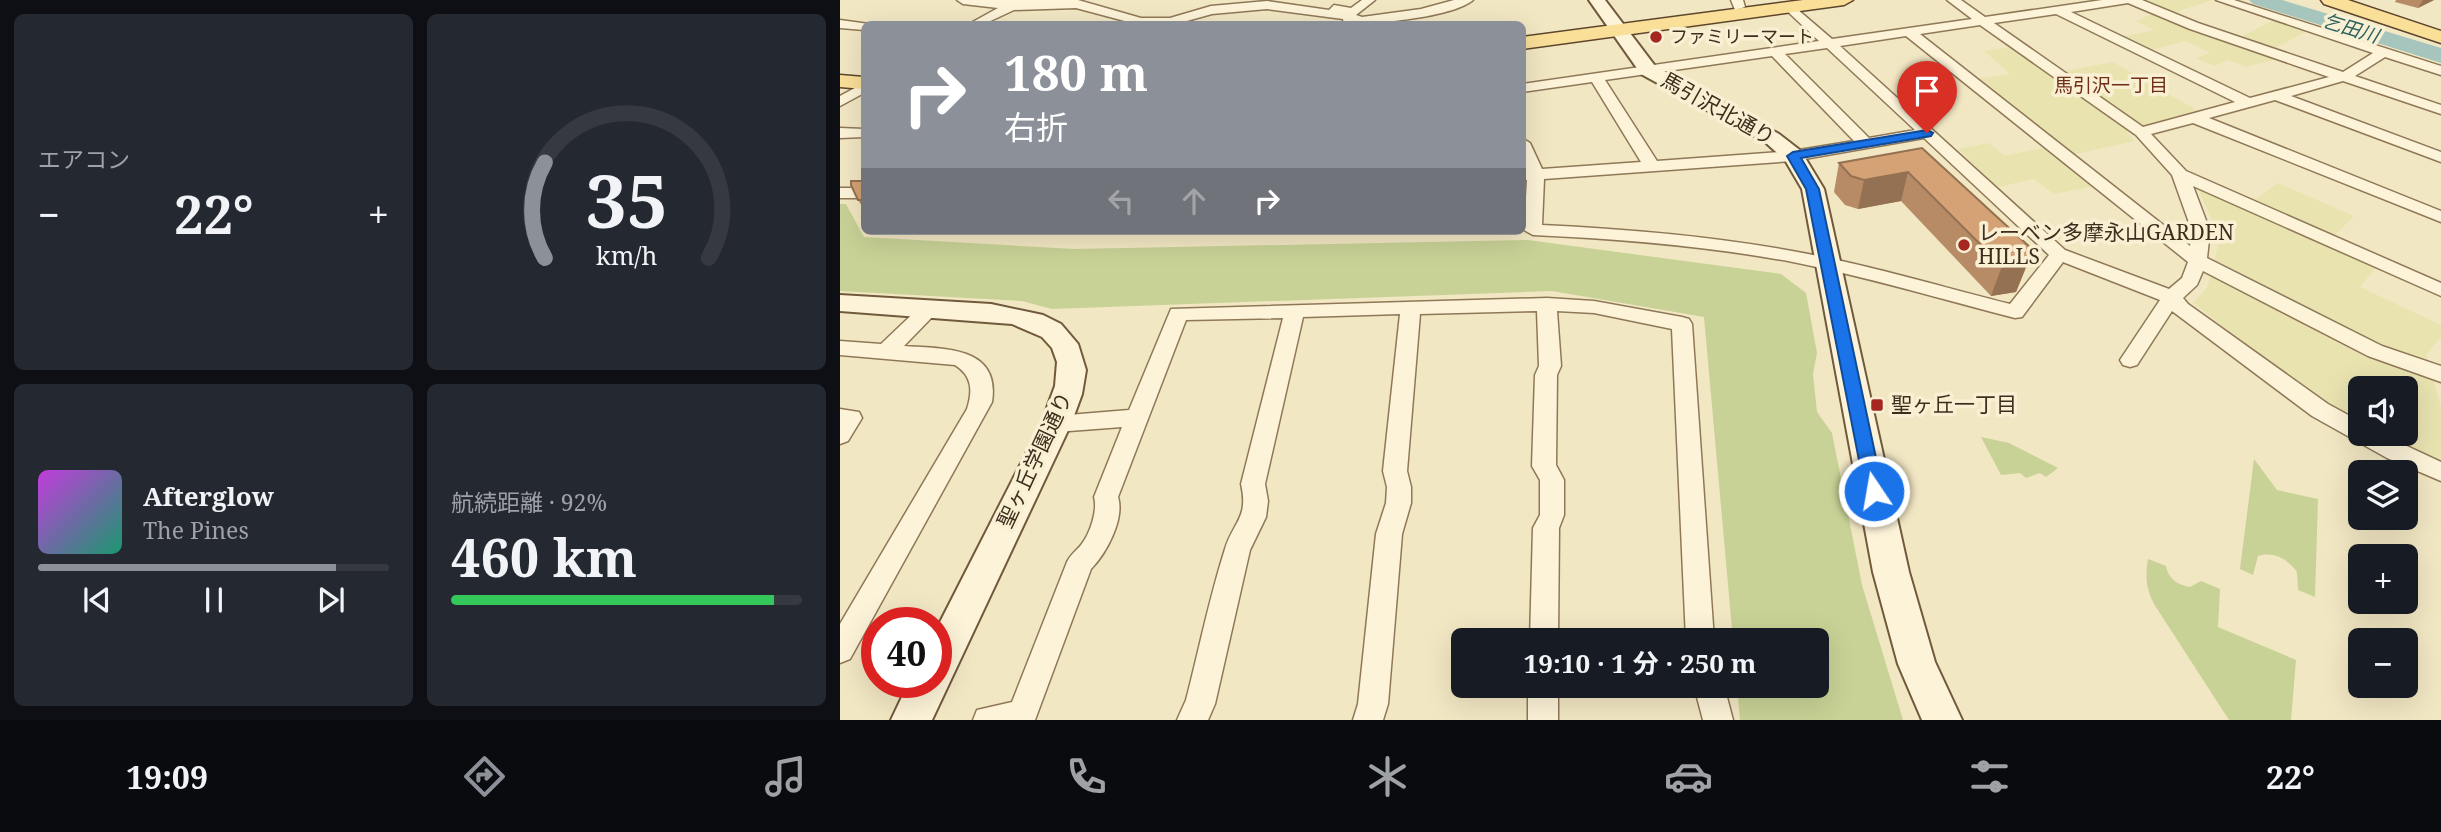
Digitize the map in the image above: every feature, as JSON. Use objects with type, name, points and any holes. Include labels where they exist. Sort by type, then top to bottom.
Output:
[{"type":"main road","points":[[1526,36],[1844,0]]},
{"type":"main road","points":[[2330,0],[2441,37]]},
{"type":"main road","points":[[2371,0],[2441,23]]},
{"type":"main road","points":[[1526,42],[1738,3],[1790,4]]},
{"type":"main road","points":[[840,71],[861,74]]},
{"type":"main road","points":[[840,81],[861,84]]},
{"type":"street","points":[[963,0],[1014,6],[1078,4],[1137,21]]},
{"type":"street","points":[[982,21],[1030,0]]},
{"type":"street","points":[[1270,0],[1311,3],[1354,12],[1370,0]]},
{"type":"street","points":[[1177,21],[1211,10],[1267,5],[1345,16],[1362,21],[1422,13],[1467,0]]},
{"type":"street","name":"馬引沢北通り","points":[[1597,0],[1648,70],[1759,129],[1793,156],[1813,189],[1891,572],[1917,664],[1942,720]]},
{"type":"street","points":[[1952,0],[2141,132],[2180,174],[2201,231],[2198,261],[2190,281],[2172,297],[2130,360]]},
{"type":"street","points":[[1526,87],[2129,0],[2194,26],[2441,110]]},
{"type":"street","points":[[2222,0],[2441,71]]},
{"type":"street","points":[[1790,4],[2059,254],[2172,297],[2181,309],[2320,410],[2348,426]]},
{"type":"street","points":[[2059,11],[2247,102]]},
{"type":"street","points":[[840,24],[861,26]]},
{"type":"street","points":[[1909,32],[2198,261],[2375,351],[2441,374]]},
{"type":"street","points":[[1775,51],[1865,143]]},
{"type":"street","points":[[2141,132],[2344,77],[2383,52]]},
{"type":"street","points":[[1596,78],[1652,166]]},
{"type":"street","points":[[840,102],[861,87]]},
{"type":"street","points":[[2275,95],[2441,157]]},
{"type":"street","points":[[2195,118],[2441,217]]},
{"type":"street","points":[[840,133],[861,133]]},
{"type":"street","points":[[1927,133],[1793,156],[1529,175],[1533,230],[1623,234],[1710,244],[1827,264],[2015,313],[2059,254]]},
{"type":"street","points":[[2180,174],[2441,290]]},
{"type":"street","points":[[840,193],[861,193]]},
{"type":"street","name":"聖ヶ丘学園通り","points":[[840,303],[1015,316],[1041,324],[1058,337],[1072,362],[1069,389],[1056,424],[952,637]]},
{"type":"street","points":[[1544,628],[1546,528],[1552,515],[1552,480],[1544,466],[1546,375],[1549,366],[1547,304]]},
{"type":"street","points":[[988,720],[1021,718],[1080,562],[1093,550],[1109,507],[1106,497],[1178,314],[1547,304],[1594,307],[1682,324],[1699,628]]},
{"type":"street","points":[[1368,720],[1373,704],[1389,534],[1397,517],[1401,484],[1395,471],[1411,308]]},
{"type":"street","points":[[887,351],[930,309]]},
{"type":"street","points":[[1192,720],[1199,704],[1238,547],[1250,531],[1257,497],[1253,484],[1295,311]]},
{"type":"street","points":[[840,348],[946,356],[969,363],[981,378],[982,399],[840,650]]},
{"type":"street","points":[[840,417],[852,418],[840,435]]},
{"type":"street","points":[[1056,424],[1137,418]]},
{"type":"street","points":[[2384,446],[2441,472]]},
{"type":"street","points":[[911,720],[922,698]]},
{"type":"street","points":[[1543,698],[1543,720]]},
{"type":"street","points":[[1712,698],[1718,720]]},
{"type":"shaded area","points":[[2140,0],[2213,0],[2172,13],[2231,42],[2274,20],[2307,31],[2266,53],[2281,58],[2246,67],[2229,60],[2214,66],[2196,58],[2210,53],[2186,41],[2151,50],[2121,37],[2154,30],[2136,21],[2161,10]]},
{"type":"shaded area","points":[[2012,47],[2050,74],[2113,62],[2200,112],[2126,132],[2135,141],[2063,157],[2096,186],[2054,194],[2034,179],[1998,187],[1958,149],[1989,143],[2005,156],[2059,144],[1977,79],[2010,74],[1984,51]]},
{"type":"shaded area","points":[[2278,183],[2354,216],[2326,244],[2377,266],[2360,287],[2441,325],[2441,338],[2426,354],[2441,407],[2441,461],[2408,446],[2418,446],[2418,376],[2348,376],[2348,414],[2282,373],[2193,303],[2207,288],[2220,238],[2198,189],[2242,209]]},
{"type":"green space","points":[[840,204],[846,204],[864,237],[1075,249],[1528,240],[1781,274],[1806,293],[1817,353],[1813,374],[1817,412],[1832,433],[1862,585],[1903,720],[1740,720],[1738,698],[1829,698],[1829,628],[1732,628],[1704,317],[1552,291],[1052,309],[1022,301],[840,291]]},
{"type":"green space","points":[[1981,437],[2009,443],[2058,468],[2046,477],[2040,473],[2026,478],[2020,473],[2001,475]]},
{"type":"green space","points":[[2254,459],[2277,490],[2318,499],[2315,597],[2298,590],[2297,572],[2280,557],[2258,556],[2253,575],[2240,569]]},
{"type":"green space","points":[[2148,559],[2166,566],[2171,578],[2181,585],[2190,587],[2201,581],[2220,589],[2218,627],[2296,660],[2291,720],[2229,720],[2154,604],[2147,582]]},
{"type":"building","points":[[1922,148],[2033,250],[2028,261],[2002,266],[1908,172],[1864,180],[1851,176],[1839,163]]},
{"type":"building","points":[[851,181],[861,181],[861,200],[858,200]]},
{"type":"waterway","name":"乞田川","points":[[2260,0],[2441,56]]},
{"type":"place","name":"ファミリーマート","points":[[1656,37]]},
{"type":"place","name":"レーベン多摩永山GARDEN HILLS","points":[[1964,245]]},
{"type":"place","name":"聖ヶ丘一丁目","points":[[1877,405]]},
{"type":"district","name":"馬引沢一丁目","points":[[2111,85]]},
{"type":"route","points":[[1874,491],[1813,189],[1793,156],[1927,133]]}]
